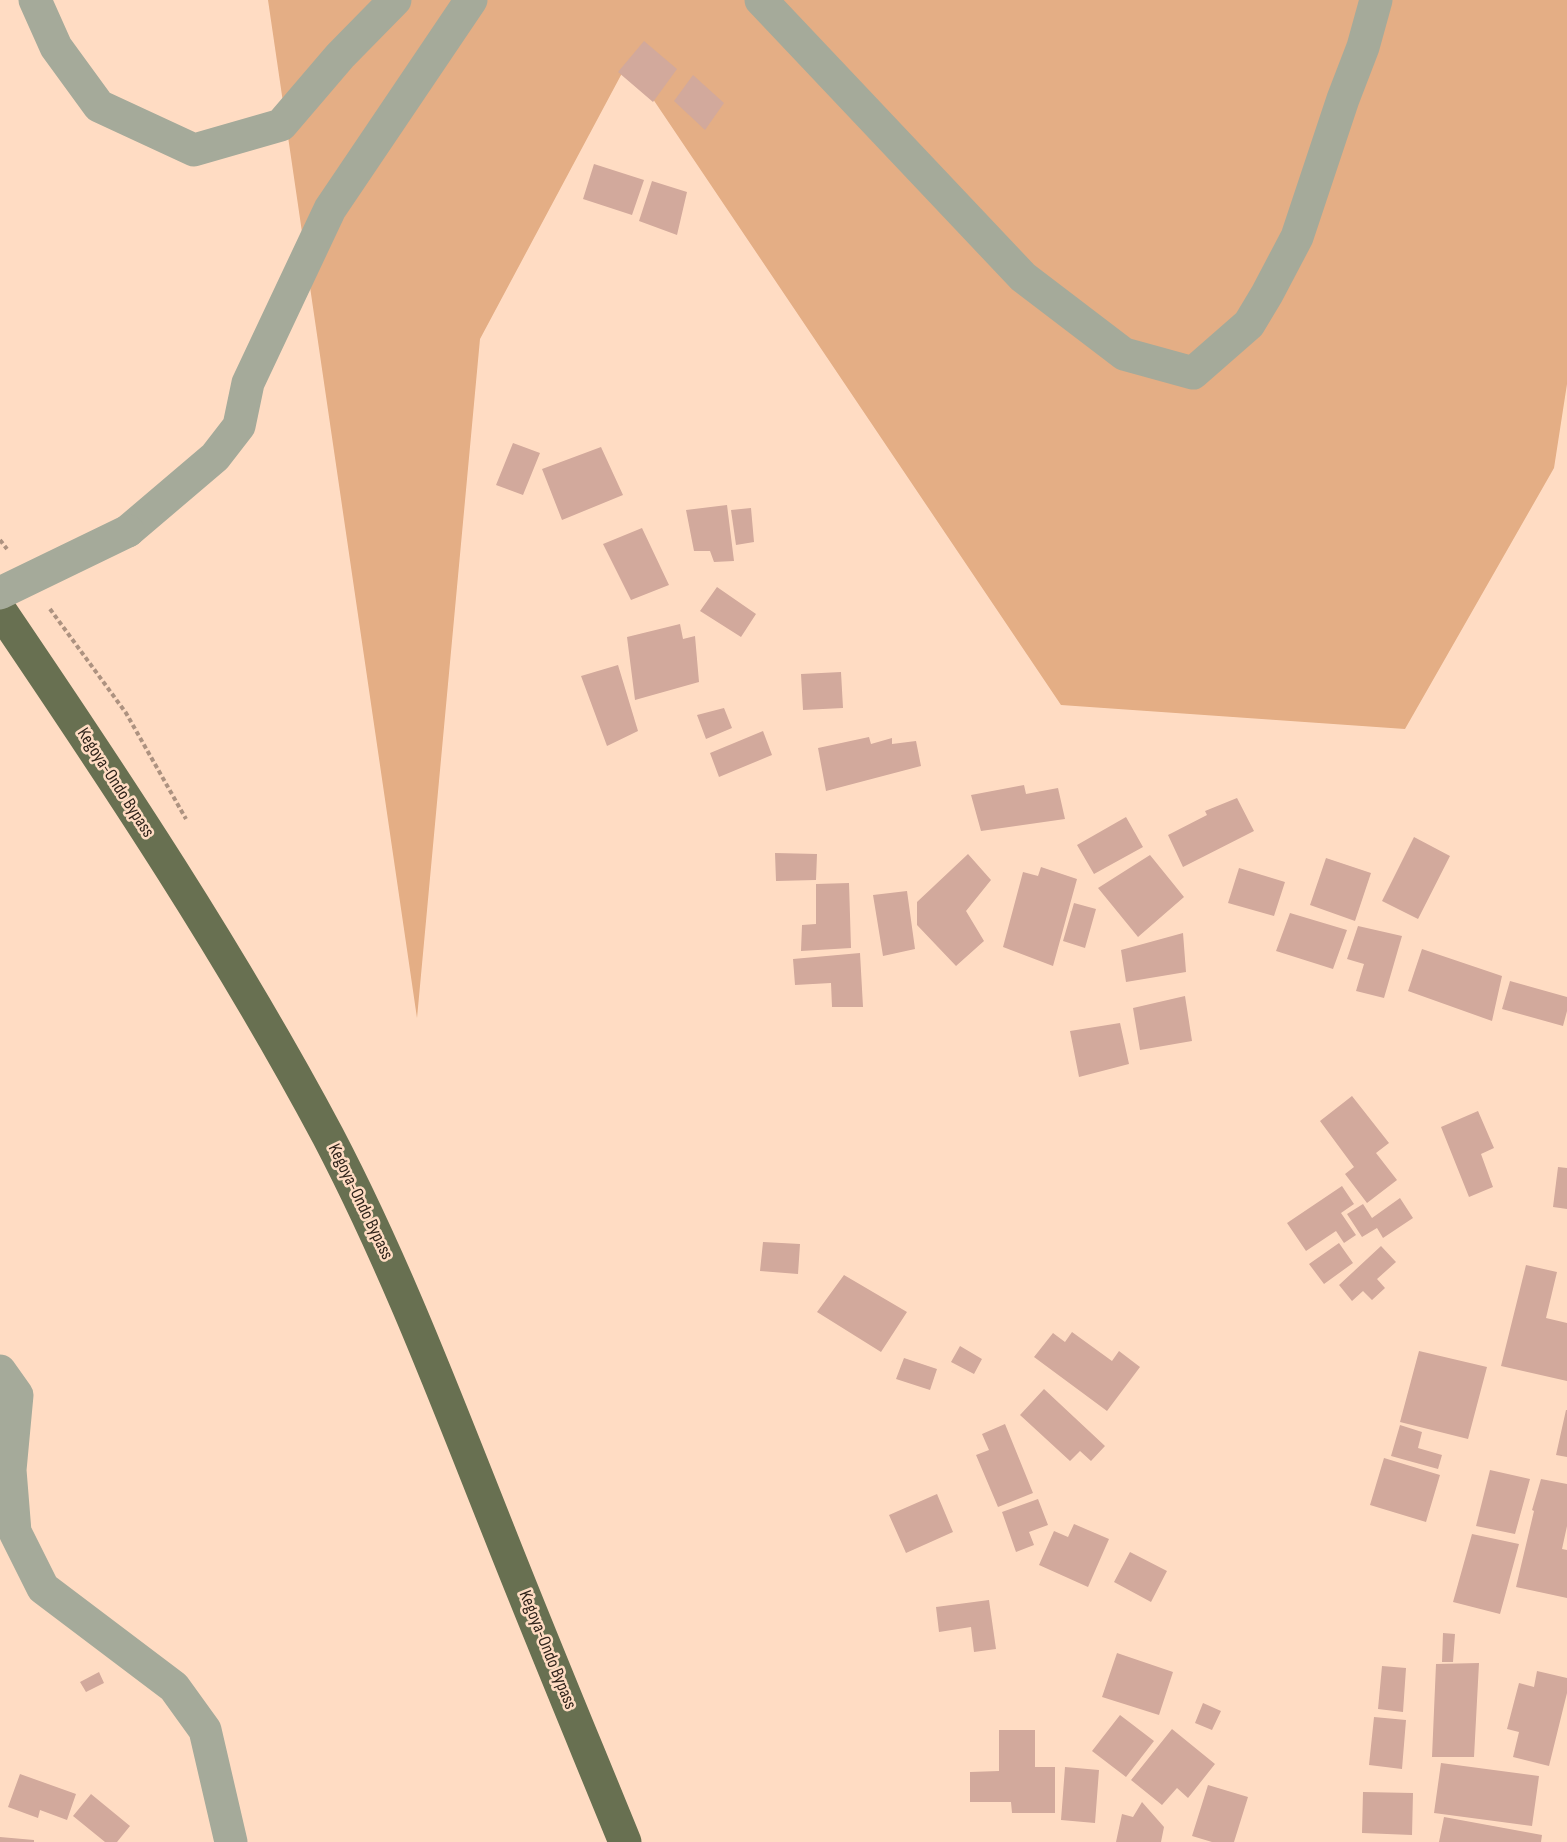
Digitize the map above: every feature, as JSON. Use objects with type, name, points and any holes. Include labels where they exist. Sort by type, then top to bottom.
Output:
[{"type":"highway","name":"Kegoya-Ondo Bypass","points":[[0,610],[192,901],[268,1029],[328,1138],[396,1276],[626,1842]]},
{"type":"street","points":[[35,0],[56,47],[99,106],[194,150],[281,125],[340,56],[395,0]]},
{"type":"street","points":[[0,593],[128,531],[215,457],[238,426],[248,383],[330,209],[471,0]]},
{"type":"street","points":[[761,0],[1023,277],[1124,354],[1193,373],[1249,324],[1297,237],[1343,99],[1363,47],[1376,0]]},
{"type":"street","points":[[0,1371],[17,1395],[5,1467],[15,1532],[43,1588],[174,1688],[205,1730],[231,1842]]},
{"type":"shaded area","points":[[268,0],[1567,0],[1567,384],[1554,468],[1405,729],[1061,705],[628,62],[480,339],[417,1018]]},
{"type":"building","points":[[644,41],[677,69],[653,102],[618,72]]},
{"type":"building","points":[[693,75],[724,103],[705,130],[674,101]]},
{"type":"building","points":[[594,164],[644,180],[632,215],[583,199]]},
{"type":"building","points":[[652,181],[687,192],[677,235],[639,221]]},
{"type":"building","points":[[513,443],[540,453],[523,495],[496,485]]},
{"type":"building","points":[[601,447],[623,495],[562,520],[542,469]]},
{"type":"building","points":[[727,505],[734,561],[714,562],[710,551],[694,551],[686,510]]},
{"type":"building","points":[[751,508],[754,542],[736,545],[731,510]]},
{"type":"building","points":[[642,528],[669,585],[631,600],[603,544]]},
{"type":"building","points":[[717,587],[756,614],[741,637],[700,611]]},
{"type":"building","points":[[680,624],[683,639],[695,636],[699,682],[635,700],[627,637]]},
{"type":"building","points":[[618,665],[638,731],[607,746],[581,676]]},
{"type":"building","points":[[841,672],[843,708],[803,710],[801,674]]},
{"type":"building","points":[[724,708],[732,728],[706,739],[697,715]]},
{"type":"building","points":[[763,731],[772,755],[719,777],[710,753]]},
{"type":"building","points":[[869,737],[871,744],[892,738],[892,744],[916,741],[921,766],[826,791],[818,748]]},
{"type":"building","points":[[1024,785],[1026,794],[1058,788],[1065,819],[981,831],[971,795]]},
{"type":"building","points":[[1237,798],[1254,831],[1183,867],[1168,835],[1207,815],[1205,811]]},
{"type":"building","points":[[1126,817],[1143,847],[1094,874],[1077,845]]},
{"type":"building","points":[[1414,837],[1450,856],[1418,919],[1382,901]]},
{"type":"building","points":[[775,853],[817,854],[816,880],[776,881]]},
{"type":"building","points":[[968,854],[991,880],[966,911],[984,941],[956,966],[917,925],[917,902]]},
{"type":"building","points":[[1150,855],[1184,897],[1138,937],[1098,888]]},
{"type":"building","points":[[1326,858],[1371,873],[1355,921],[1310,905]]},
{"type":"building","points":[[1041,867],[1077,879],[1053,966],[1003,947],[1023,872],[1038,876]]},
{"type":"building","points":[[1239,868],[1285,882],[1274,916],[1228,903]]},
{"type":"building","points":[[849,883],[851,948],[801,951],[802,925],[816,924],[816,884]]},
{"type":"building","points":[[907,891],[915,949],[883,956],[873,895]]},
{"type":"building","points":[[1074,903],[1096,909],[1085,948],[1063,941]]},
{"type":"building","points":[[1290,913],[1347,930],[1333,969],[1276,951]]},
{"type":"building","points":[[1358,926],[1402,936],[1384,998],[1356,991],[1364,964],[1347,959]]},
{"type":"building","points":[[1183,933],[1186,972],[1126,982],[1121,950]]},
{"type":"building","points":[[1422,949],[1502,976],[1492,1021],[1408,991]]},
{"type":"building","points":[[860,953],[863,1007],[832,1007],[831,983],[795,985],[793,959]]},
{"type":"building","points":[[1510,981],[1567,997],[1567,1011],[1563,1026],[1502,1009]]},
{"type":"building","points":[[1185,996],[1192,1041],[1140,1050],[1133,1008]]},
{"type":"building","points":[[1120,1023],[1129,1064],[1079,1077],[1070,1031]]},
{"type":"building","points":[[1352,1096],[1389,1143],[1376,1153],[1397,1180],[1367,1203],[1345,1174],[1354,1167],[1320,1121]]},
{"type":"building","points":[[1478,1111],[1494,1148],[1481,1154],[1493,1187],[1469,1197],[1441,1127]]},
{"type":"building","points":[[1558,1167],[1567,1168],[1567,1209],[1553,1207]]},
{"type":"building","points":[[1342,1186],[1354,1204],[1341,1213],[1356,1235],[1344,1243],[1336,1231],[1306,1251],[1287,1223]]},
{"type":"building","points":[[1400,1198],[1413,1218],[1383,1238],[1377,1228],[1362,1237],[1347,1214],[1363,1204],[1372,1218]]},
{"type":"building","points":[[763,1242],[800,1244],[798,1274],[760,1271]]},
{"type":"building","points":[[1339,1243],[1353,1263],[1324,1284],[1309,1264]]},
{"type":"building","points":[[1381,1246],[1396,1262],[1377,1279],[1385,1288],[1372,1300],[1363,1291],[1352,1301],[1339,1285]]},
{"type":"building","points":[[1526,1265],[1557,1272],[1546,1318],[1567,1323],[1567,1381],[1501,1366]]},
{"type":"building","points":[[844,1275],[907,1312],[881,1352],[817,1312]]},
{"type":"building","points":[[1072,1332],[1112,1361],[1119,1351],[1140,1367],[1107,1411],[1034,1357],[1053,1333],[1065,1342]]},
{"type":"building","points":[[960,1346],[982,1359],[974,1374],[951,1362]]},
{"type":"building","points":[[1419,1351],[1487,1367],[1468,1439],[1400,1422]]},
{"type":"building","points":[[904,1358],[937,1369],[930,1390],[896,1379]]},
{"type":"building","points":[[1044,1389],[1105,1446],[1091,1461],[1080,1451],[1070,1461],[1020,1415]]},
{"type":"building","points":[[1567,1410],[1567,1457],[1556,1455]]},
{"type":"building","points":[[1005,1424],[1033,1493],[998,1507],[976,1455],[989,1450],[982,1434]]},
{"type":"building","points":[[1400,1425],[1422,1432],[1418,1448],[1442,1455],[1438,1469],[1391,1456]]},
{"type":"building","points":[[1384,1458],[1440,1475],[1426,1522],[1370,1505]]},
{"type":"building","points":[[1490,1470],[1530,1479],[1515,1534],[1476,1526]]},
{"type":"building","points":[[1541,1479],[1567,1484],[1567,1526],[1562,1549],[1567,1550],[1567,1598],[1516,1587]]},
{"type":"building","points":[[937,1494],[953,1532],[906,1553],[889,1515]]},
{"type":"building","points":[[1038,1499],[1048,1525],[1029,1532],[1034,1545],[1016,1552],[1002,1512]]},
{"type":"building","points":[[1074,1524],[1109,1539],[1088,1587],[1039,1565],[1054,1531],[1068,1537]]},
{"type":"building","points":[[1472,1534],[1519,1544],[1500,1614],[1453,1602]]},
{"type":"building","points":[[1130,1552],[1167,1571],[1151,1602],[1114,1582]]},
{"type":"building","points":[[989,1600],[996,1649],[974,1652],[971,1627],[939,1632],[936,1607]]},
{"type":"building","points":[[1443,1633],[1455,1634],[1453,1662],[1442,1662]]},
{"type":"building","points":[[1117,1653],[1173,1672],[1159,1715],[1102,1697]]},
{"type":"building","points":[[1479,1663],[1474,1757],[1432,1757],[1436,1664]]},
{"type":"building","points":[[1382,1666],[1406,1668],[1403,1712],[1378,1709]]},
{"type":"building","points":[[1537,1671],[1567,1678],[1567,1693],[1549,1766],[1513,1757],[1519,1732],[1507,1729],[1519,1683],[1534,1687]]},
{"type":"building","points":[[99,1672],[104,1683],[86,1692],[80,1682]]},
{"type":"building","points":[[1203,1703],[1221,1711],[1212,1730],[1195,1723]]},
{"type":"building","points":[[1120,1715],[1154,1741],[1126,1777],[1092,1751]]},
{"type":"building","points":[[1374,1717],[1406,1720],[1402,1769],[1369,1765]]},
{"type":"building","points":[[1172,1729],[1215,1764],[1188,1798],[1177,1788],[1162,1805],[1131,1780]]},
{"type":"building","points":[[999,1730],[1035,1730],[1035,1767],[1055,1767],[1055,1813],[1012,1813],[1011,1802],[970,1802],[970,1772],[999,1771]]},
{"type":"building","points":[[1441,1763],[1539,1776],[1532,1826],[1434,1813]]},
{"type":"building","points":[[1065,1767],[1099,1770],[1095,1823],[1061,1820]]},
{"type":"building","points":[[20,1774],[76,1794],[67,1820],[40,1810],[38,1818],[8,1807]]},
{"type":"building","points":[[1208,1785],[1248,1797],[1234,1842],[1212,1842],[1192,1836]]},
{"type":"building","points":[[1363,1792],[1413,1793],[1412,1835],[1362,1833]]},
{"type":"building","points":[[91,1794],[130,1826],[117,1842],[105,1842],[73,1816]]},
{"type":"building","points":[[1142,1802],[1164,1827],[1161,1842],[1116,1842],[1122,1814],[1133,1817]]},
{"type":"building","points":[[1444,1817],[1542,1835],[1541,1842],[1439,1842]]},
{"type":"building","points":[[0,1837],[34,1840],[34,1842],[0,1842]]}]
